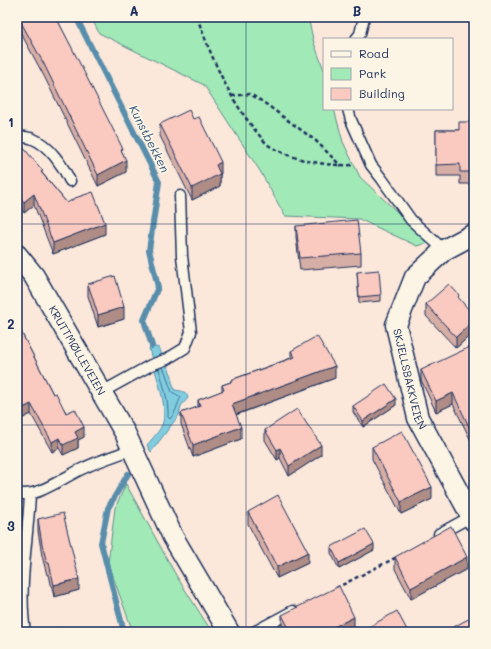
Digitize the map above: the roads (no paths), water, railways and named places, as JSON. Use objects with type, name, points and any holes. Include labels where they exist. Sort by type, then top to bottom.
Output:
[{"type":"street","name":"SKJELLSBAKKVEIEN","points":[[473,519],[418,418],[396,325],[415,277],[444,250],[474,234]]},
{"type":"street","name":"KRUTTMØLLEVEIEN","points":[[17,255],[34,276],[102,392],[133,449],[173,537],[229,632]]},
{"type":"lane","points":[[357,38],[360,34],[364,17]]},
{"type":"lane","points":[[348,110],[351,120],[371,165],[411,220],[444,250]]},
{"type":"lane","points":[[17,136],[32,139],[40,143],[57,159],[70,181]]},
{"type":"lane","points":[[102,392],[151,365],[167,359],[185,348],[191,332],[182,256],[180,196]]},
{"type":"lane","points":[[17,493],[24,495],[30,494],[46,488],[85,467],[133,449]]},
{"type":"lane","points":[[25,632],[23,620],[23,599],[30,494]]},
{"type":"lane","points":[[431,538],[473,519]]},
{"type":"lane","points":[[254,632],[300,607]]},
{"type":"water","points":[[152,346],[159,348],[172,376],[172,382],[175,390],[185,393],[188,398],[181,406],[179,415],[151,452],[147,445],[160,428],[163,422],[164,414],[162,396],[149,348]]},
{"type":"waterway","name":"Kunstbekken","points":[[76,17],[159,182],[149,250],[158,287],[144,320],[152,346]]},
{"type":"waterway","points":[[124,632],[101,543],[108,508],[128,474]]}]
